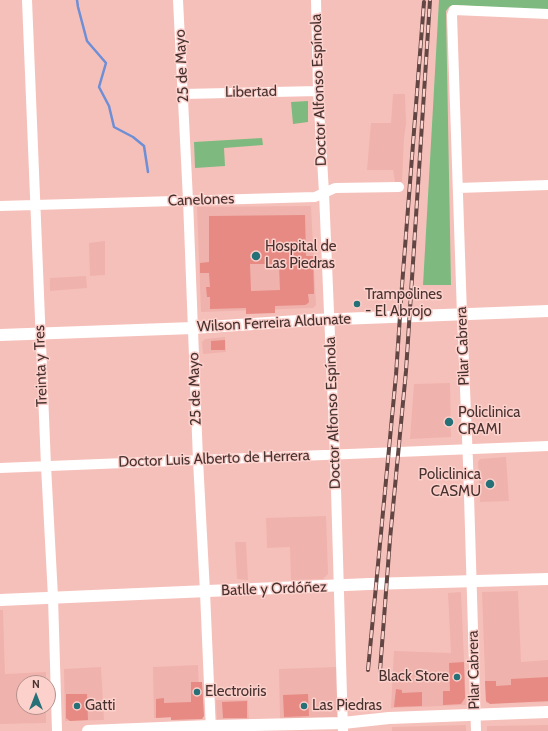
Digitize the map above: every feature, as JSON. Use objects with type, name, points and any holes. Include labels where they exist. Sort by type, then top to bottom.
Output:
[{"type":"street","name":"Treinta y Tres","points":[[27,0],[58,731]]},
{"type":"street","name":"25 de Mayo","points":[[178,0],[188,200],[198,460],[206,592],[210,728]]},
{"type":"street","name":"Doctor Alfonso Espínola","points":[[316,0],[318,91],[324,192],[335,455],[343,727]]},
{"type":"street","name":"Pilar Cabrera","points":[[476,731],[468,449],[452,15],[454,10],[548,14]]},
{"type":"street","name":"Libertad","points":[[183,94],[318,91]]},
{"type":"street","points":[[458,188],[548,185]]},
{"type":"street","name":"Canelones","points":[[0,206],[315,197],[335,188],[399,187]]},
{"type":"street","name":"Wilson Ferreira Aldunate","points":[[0,334],[193,328],[329,320],[548,311]]},
{"type":"street","name":"Doctor Luis Alberto de Herrera","points":[[0,468],[548,446]]},
{"type":"street","name":"Batlle y Ordóñez","points":[[0,600],[370,584],[548,579]]},
{"type":"street","points":[[88,731],[343,727],[389,718],[548,712]]},
{"type":"shaded area","points":[[393,94],[405,94],[406,124],[402,182],[395,182],[393,170],[367,170],[371,123],[391,123]]},
{"type":"shaded area","name":"Hospital de Las Piedras","points":[[311,206],[316,305],[313,308],[201,312],[197,207]]},
{"type":"shaded area","points":[[105,241],[105,275],[90,276],[89,243]]},
{"type":"shaded area","points":[[86,276],[87,288],[50,291],[50,278]]},
{"type":"shaded area","points":[[225,337],[226,352],[203,354],[202,342],[205,339]]},
{"type":"shaded area","points":[[450,383],[451,437],[410,439],[414,384]]},
{"type":"shaded area","points":[[506,457],[509,501],[480,502],[478,462],[480,459]]},
{"type":"shaded area","points":[[326,516],[328,574],[323,579],[291,580],[290,547],[267,548],[266,518]]},
{"type":"shaded area","points":[[235,542],[246,542],[248,580],[237,579]]},
{"type":"shaded area","points":[[518,591],[521,662],[548,660],[548,702],[486,703],[482,592]]},
{"type":"shaded area","points":[[461,592],[466,705],[391,708],[394,651],[451,653],[448,593]]},
{"type":"shaded area","points":[[0,610],[3,610],[5,674],[46,672],[46,675],[16,675],[16,715],[46,715],[46,723],[0,724]]},
{"type":"shaded area","points":[[198,665],[200,717],[154,718],[153,667]]},
{"type":"shaded area","points":[[101,667],[104,720],[65,721],[64,669]]},
{"type":"shaded area","points":[[337,667],[338,719],[280,720],[279,669]]},
{"type":"shaded area","points":[[216,700],[248,700],[249,721],[217,722]]},
{"type":"shaded area","points":[[466,725],[466,731],[392,731],[392,727]]},
{"type":"shaded area","points":[[548,725],[548,731],[487,731],[487,726]]},
{"type":"green space","points":[[439,0],[548,0],[548,10],[453,5],[446,11],[451,285],[423,285]]},
{"type":"green space","points":[[308,101],[308,122],[293,124],[291,102]]},
{"type":"green space","points":[[262,138],[263,145],[224,148],[225,166],[195,168],[194,142]]},
{"type":"building","name":"Hospital de Las Piedras","points":[[305,215],[306,256],[313,256],[314,294],[308,294],[309,302],[305,305],[275,306],[275,313],[246,314],[246,308],[210,309],[210,297],[207,297],[206,287],[210,287],[209,273],[200,273],[200,263],[209,262],[209,216]],"holes":[[[250,264],[279,264],[280,290],[251,291]]]},
{"type":"building","points":[[225,340],[225,350],[211,350],[211,341]]},
{"type":"building","name":"Black Store","points":[[464,662],[465,698],[461,704],[443,705],[443,691],[450,691],[449,663]]},
{"type":"building","points":[[548,677],[548,701],[490,704],[486,701],[485,681],[496,681],[496,686],[511,685],[511,679]]},
{"type":"building","points":[[191,682],[202,682],[204,716],[202,719],[171,720],[171,717],[156,718],[156,699],[164,698],[164,703],[191,702]]},
{"type":"building","points":[[396,689],[402,690],[402,693],[422,692],[422,706],[394,707]]},
{"type":"building","name":"Gatti","points":[[66,694],[87,694],[88,720],[70,721],[66,718]]},
{"type":"building","points":[[308,694],[309,716],[284,717],[283,695]]},
{"type":"building","points":[[247,701],[247,718],[223,718],[222,702]]},
{"type":"waterway","points":[[77,0],[87,41],[106,63],[99,87],[109,106],[114,127],[133,137],[144,146],[148,172]]},
{"type":"railway","points":[[380,671],[390,539],[406,371],[430,0]]},
{"type":"railway","points":[[368,670],[396,375],[424,2]]},
{"type":"place","name":"Hospital de Las Piedras","points":[[256,256]]},
{"type":"place","name":"Trampolines - El Abrojo","points":[[357,304]]},
{"type":"place","name":"Policlinica CRAMI","points":[[449,422]]},
{"type":"place","name":"Policlinica CASMU","points":[[490,484]]},
{"type":"place","name":"Black Store","points":[[457,677]]},
{"type":"place","name":"Electroiris","points":[[197,692]]},
{"type":"place","name":"Gatti","points":[[77,706]]},
{"type":"place","name":"Las Piedras","points":[[304,706]]}]
